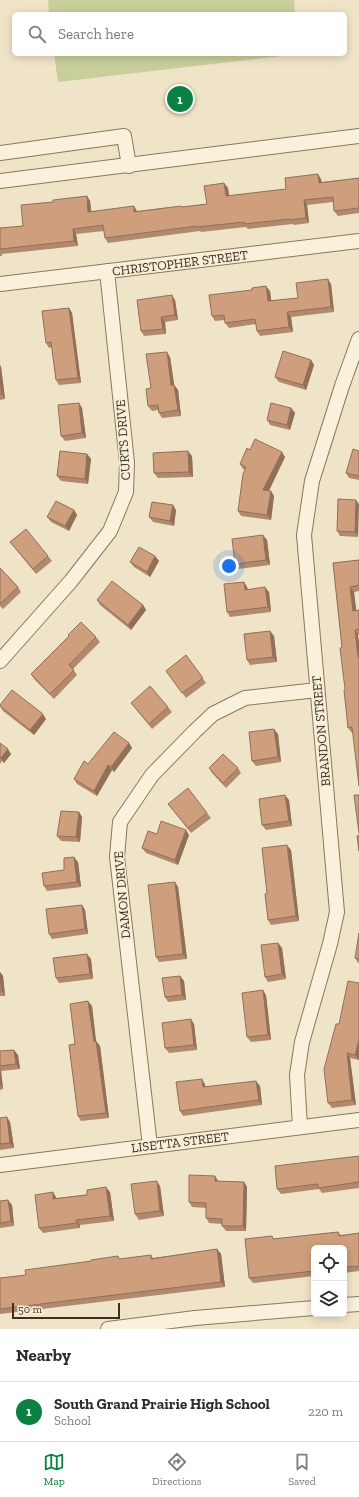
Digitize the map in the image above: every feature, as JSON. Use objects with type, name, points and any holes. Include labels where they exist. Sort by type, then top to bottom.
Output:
[{"type":"street","points":[[0,153],[124,136],[129,166]]},
{"type":"street","points":[[0,181],[359,136]]},
{"type":"street","name":"CHRISTOPHER STREET","points":[[0,284],[359,241]]},
{"type":"street","name":"CURTS DRIVE","points":[[0,661],[71,581],[110,531],[126,492],[127,463],[107,271]]},
{"type":"street","name":"BRANDON STREET","points":[[300,1127],[297,1075],[302,1042],[330,944],[337,912],[304,535],[312,481],[342,386],[359,339]]},
{"type":"street","name":"DAMON DRIVE","points":[[150,1146],[117,857],[120,822],[152,775],[213,714],[245,698],[317,690]]},
{"type":"street","name":"LISETTA STREET","points":[[0,1165],[359,1120]]},
{"type":"street","points":[[347,1305],[359,1304]]},
{"type":"street","points":[[108,1329],[196,1323],[311,1308]]},
{"type":"green space","points":[[48,0],[294,0],[295,12],[49,12]]},
{"type":"green space","points":[[54,56],[281,56],[58,82]]},
{"type":"building","points":[[318,174],[319,183],[359,178],[359,208],[334,211],[333,197],[304,200],[306,218],[244,224],[244,222],[197,226],[105,238],[103,225],[73,229],[74,241],[0,249],[0,228],[23,226],[21,205],[53,202],[53,200],[87,196],[88,212],[134,206],[134,212],[182,207],[207,204],[204,186],[224,183],[226,196],[286,189],[285,178]]},
{"type":"building","points":[[328,279],[331,307],[287,312],[289,327],[257,331],[255,319],[225,323],[224,315],[212,316],[209,295],[252,290],[252,288],[266,286],[268,301],[298,298],[296,283]]},
{"type":"building","points":[[172,295],[175,315],[161,317],[163,329],[141,331],[137,300]]},
{"type":"building","points":[[69,308],[78,378],[56,380],[51,342],[46,343],[42,311]]},
{"type":"building","points":[[283,351],[311,360],[303,385],[275,377]]},
{"type":"building","points":[[167,352],[171,385],[174,385],[178,410],[159,413],[158,405],[148,406],[146,389],[151,388],[146,354]]},
{"type":"building","points":[[0,381],[2,394],[0,394]]},
{"type":"building","points":[[79,403],[82,433],[61,436],[58,405]]},
{"type":"building","points":[[271,403],[291,408],[287,425],[267,420]]},
{"type":"building","points":[[255,439],[282,452],[263,490],[271,491],[267,515],[238,511],[243,474],[246,467],[240,464],[247,448],[250,450]]},
{"type":"building","points":[[353,449],[359,451],[359,476],[346,473]]},
{"type":"building","points":[[60,451],[87,454],[85,479],[57,476]]},
{"type":"building","points":[[188,451],[189,472],[154,473],[153,453]]},
{"type":"building","points":[[338,499],[356,500],[355,532],[337,531]]},
{"type":"building","points":[[56,501],[74,510],[65,526],[47,517]]},
{"type":"building","points":[[152,502],[173,505],[170,521],[149,517]]},
{"type":"building","points":[[26,529],[48,556],[33,569],[10,542]]},
{"type":"building","points":[[263,535],[266,560],[235,564],[232,539]]},
{"type":"building","points":[[139,547],[155,556],[147,572],[130,562]]},
{"type":"building","points":[[359,560],[359,585],[350,587],[353,611],[359,610],[359,629],[355,630],[359,657],[359,786],[352,727],[348,728],[340,648],[342,647],[333,563]]},
{"type":"building","points":[[0,568],[18,587],[0,604]]},
{"type":"building","points":[[112,581],[143,605],[128,625],[97,600]]},
{"type":"building","points":[[244,582],[245,590],[265,587],[268,607],[227,612],[224,584]]},
{"type":"building","points":[[81,622],[96,637],[69,665],[74,670],[50,694],[31,674]]},
{"type":"building","points":[[270,631],[273,657],[247,660],[244,634]]},
{"type":"building","points":[[186,655],[203,678],[182,693],[166,671]]},
{"type":"building","points":[[150,686],[168,707],[149,724],[131,703]]},
{"type":"building","points":[[12,690],[43,714],[30,730],[0,706]]},
{"type":"building","points":[[274,729],[278,757],[252,761],[249,732]]},
{"type":"building","points":[[114,732],[129,743],[111,767],[108,765],[94,791],[74,779],[84,761],[88,764]]},
{"type":"building","points":[[0,743],[8,749],[1,758],[0,757]]},
{"type":"building","points":[[223,754],[238,768],[223,783],[209,768]]},
{"type":"building","points":[[188,788],[207,813],[188,828],[168,804]]},
{"type":"building","points":[[285,795],[289,821],[262,825],[259,799]]},
{"type":"building","points":[[354,795],[359,795],[359,833]]},
{"type":"building","points":[[61,811],[79,812],[76,837],[57,836]]},
{"type":"building","points":[[161,821],[186,830],[175,860],[142,848],[148,831],[157,834]]},
{"type":"building","points":[[359,835],[359,851],[357,836]]},
{"type":"building","points":[[287,845],[296,916],[268,920],[265,894],[267,893],[262,848]]},
{"type":"building","points":[[74,857],[77,882],[44,886],[42,873],[64,870],[64,858]]},
{"type":"building","points":[[175,882],[183,954],[156,957],[148,885]]},
{"type":"building","points":[[82,905],[85,929],[49,934],[46,909]]},
{"type":"building","points":[[359,933],[359,959],[355,958]]},
{"type":"building","points":[[278,943],[282,974],[265,977],[261,945]]},
{"type":"building","points":[[87,954],[90,974],[56,978],[53,958]]},
{"type":"building","points":[[180,976],[182,995],[165,997],[162,978]]},
{"type":"building","points":[[0,979],[2,991],[0,991]]},
{"type":"building","points":[[348,981],[359,983],[359,1040],[355,1055],[347,1053],[352,1100],[328,1103],[324,1069],[336,1024],[339,1024]]},
{"type":"building","points":[[263,990],[268,1035],[247,1037],[242,993]]},
{"type":"building","points":[[88,1001],[94,1042],[96,1041],[106,1113],[78,1116],[69,1045],[75,1044],[70,1004]]},
{"type":"building","points":[[191,1019],[194,1045],[165,1048],[162,1023]]},
{"type":"building","points":[[14,1050],[16,1064],[0,1066],[0,1051]]},
{"type":"building","points":[[202,1079],[203,1087],[256,1081],[259,1100],[180,1111],[176,1082]]},
{"type":"building","points":[[7,1117],[10,1143],[0,1144],[0,1118]]},
{"type":"building","points":[[359,1156],[359,1182],[318,1188],[318,1184],[277,1189],[275,1166]]},
{"type":"building","points":[[189,1175],[215,1176],[215,1181],[244,1182],[243,1226],[222,1226],[222,1219],[206,1218],[206,1203],[189,1202]]},
{"type":"building","points":[[157,1181],[160,1211],[135,1214],[131,1184]]},
{"type":"building","points":[[106,1187],[110,1216],[76,1220],[77,1223],[39,1228],[35,1195],[53,1192],[53,1199],[87,1195],[87,1190]]},
{"type":"building","points":[[8,1200],[11,1221],[0,1223],[0,1201]]},
{"type":"building","points":[[338,1232],[339,1236],[359,1233],[359,1266],[347,1267],[347,1245],[311,1245],[311,1271],[249,1278],[245,1239],[272,1236],[273,1239]]},
{"type":"building","points":[[217,1249],[221,1282],[0,1309],[0,1278],[26,1275],[25,1270],[118,1256],[119,1259],[151,1255],[151,1259]]},
{"type":"place","name":"South Grand Prairie High School","points":[[180,99]]}]
